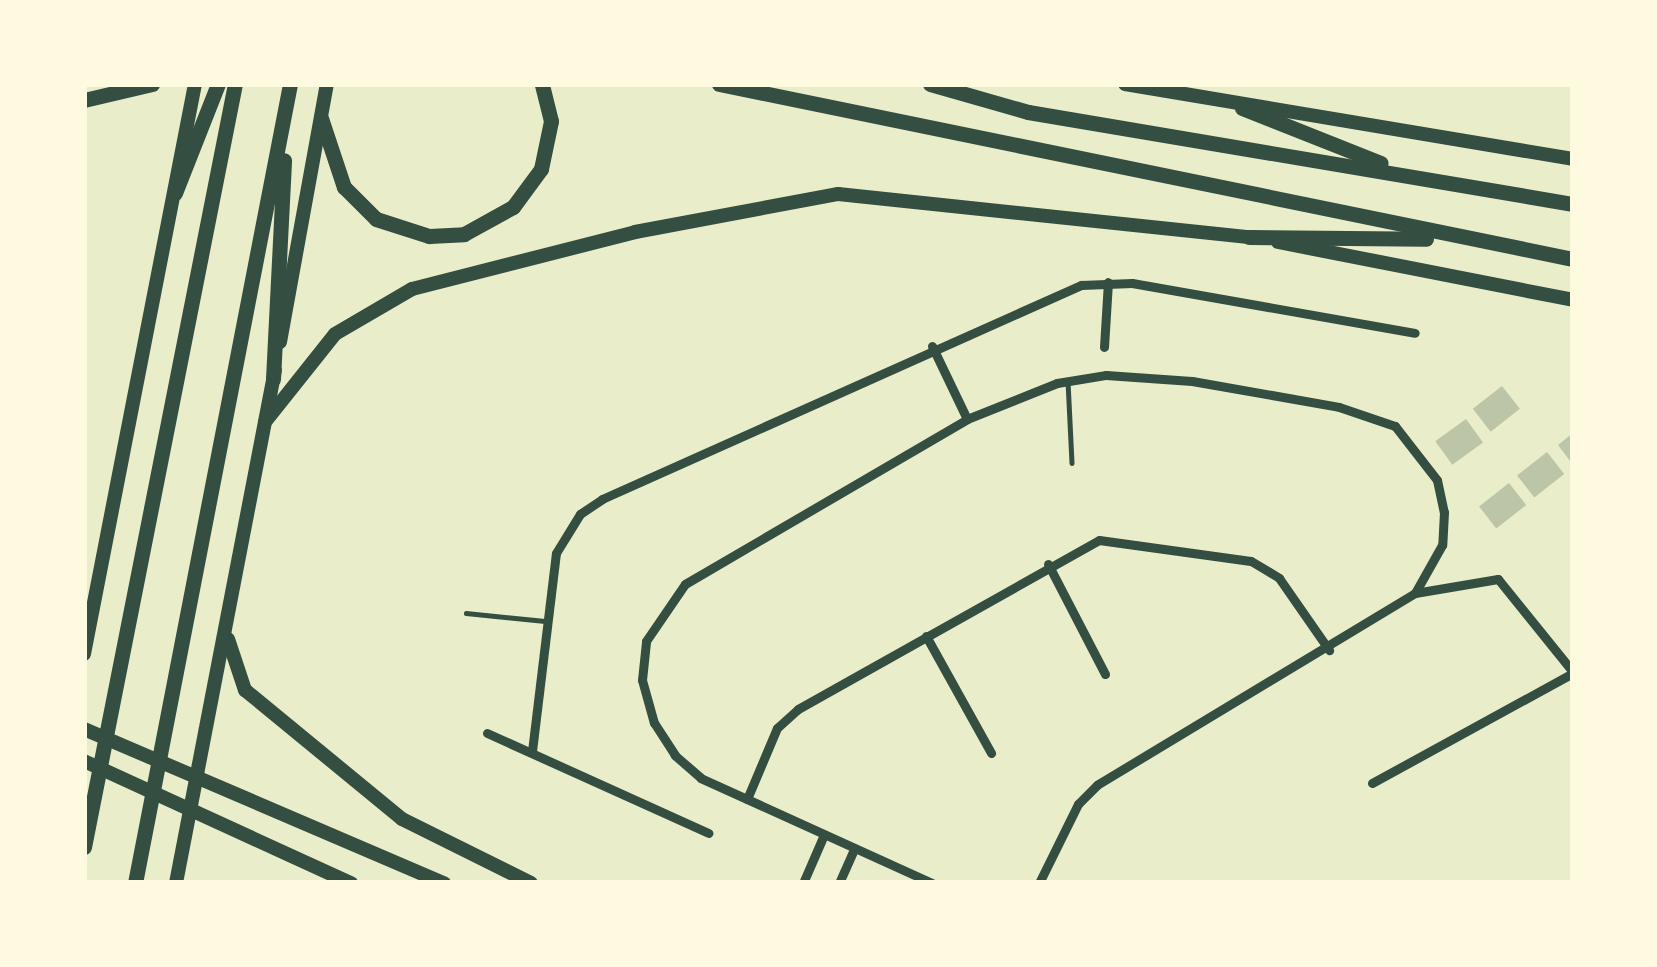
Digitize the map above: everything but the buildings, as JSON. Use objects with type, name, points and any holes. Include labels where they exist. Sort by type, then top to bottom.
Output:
[{"type":"highway","points":[[84,100],[152,84]]},
{"type":"highway","points":[[175,193],[218,84]]},
{"type":"highway","points":[[84,847],[235,84]]},
{"type":"highway","points":[[135,883],[290,84]]},
{"type":"highway","points":[[321,118],[344,188],[376,219],[429,236],[464,234],[513,207],[542,169],[551,121],[542,84]]},
{"type":"highway","points":[[719,84],[1573,259]]},
{"type":"highway","points":[[930,84],[1028,112],[1573,204]]},
{"type":"highway","points":[[274,379],[286,105]]},
{"type":"highway","points":[[1242,108],[1412,175]]},
{"type":"highway","points":[[1249,237],[1462,239]]},
{"type":"main road","points":[[84,654],[195,84]]},
{"type":"main road","points":[[176,882],[327,84]]},
{"type":"main road","points":[[1124,84],[1242,108],[1573,159]]},
{"type":"main road","points":[[265,422],[335,334],[412,290],[635,232],[867,192],[1249,237],[1573,300]]},
{"type":"main road","points":[[84,620],[100,573]]},
{"type":"main road","points":[[230,600],[230,660],[245,689],[425,835],[531,883]]},
{"type":"main road","points":[[84,729],[444,883]]},
{"type":"main road","points":[[84,760],[351,883]]},
{"type":"street","points":[[1105,347],[1108,282]]},
{"type":"street","points":[[532,751],[556,554],[580,514],[932,346],[1081,285],[1108,282],[1415,333]]},
{"type":"street","points":[[932,346],[968,419]]},
{"type":"street","points":[[932,883],[701,778],[654,723],[642,680],[646,641],[663,608],[715,560],[968,419],[1068,381],[1124,375],[1192,381],[1396,426],[1437,480],[1444,512],[1442,545],[1415,593]]},
{"type":"street","points":[[747,799],[777,728],[1048,564],[1099,540],[1251,561],[1279,578],[1329,650]]},
{"type":"street","points":[[1048,564],[1106,674]]},
{"type":"street","points":[[1039,883],[1078,804],[1097,785],[1329,650],[1415,593],[1498,579],[1573,672],[1372,783]]},
{"type":"street","points":[[926,636],[991,753]]},
{"type":"street","points":[[487,733],[708,833]]},
{"type":"street","points":[[803,883],[824,836]]},
{"type":"street","points":[[839,883],[854,850]]},
{"type":"lane","points":[[1068,381],[1072,463]]},
{"type":"lane","points":[[466,613],[545,621]]}]
